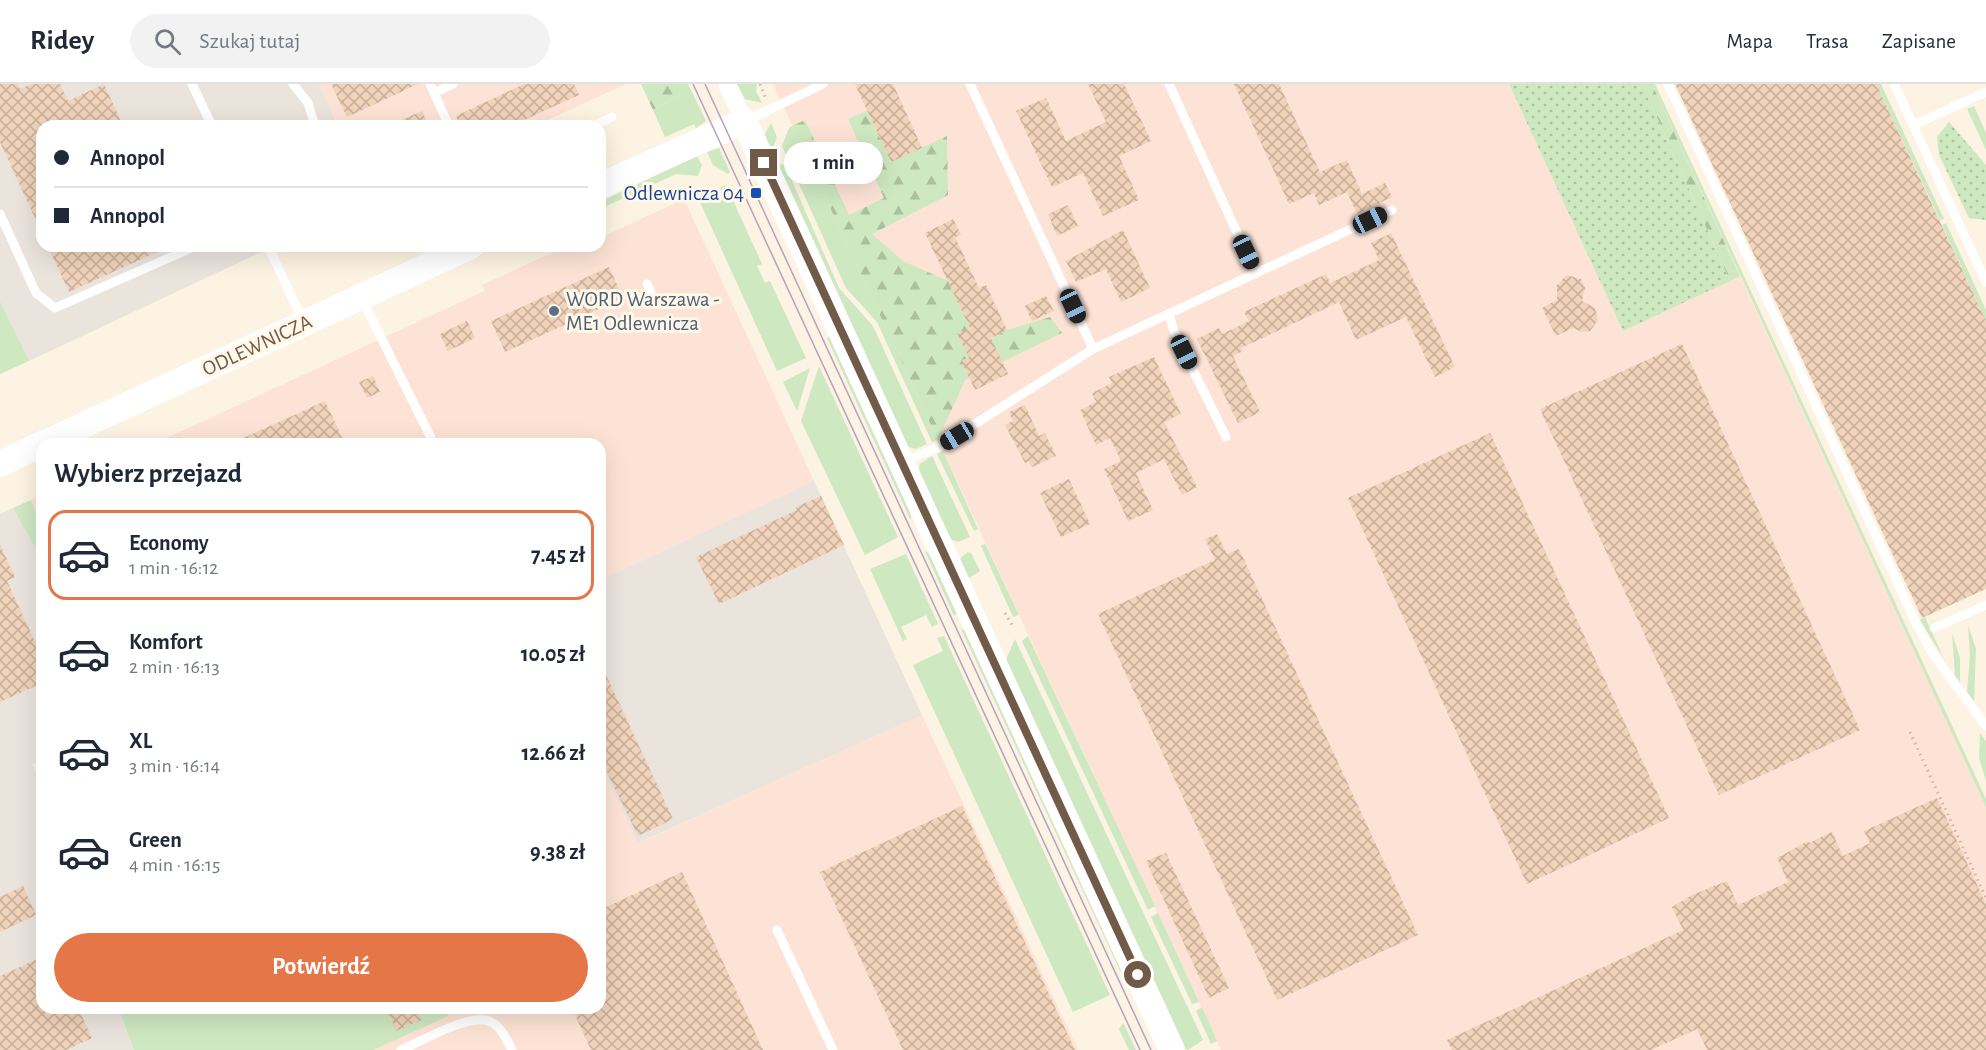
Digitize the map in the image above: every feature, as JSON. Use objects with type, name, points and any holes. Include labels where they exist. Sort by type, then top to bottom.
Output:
[{"type":"street","points":[[727,84],[1172,1050]]},
{"type":"street","points":[[606,183],[744,122]]},
{"type":"street","name":"ODLEWNICZA","points":[[55,438],[458,252]]},
{"type":"street","name":"ODLEWNICZA","points":[[0,464],[36,447]]},
{"type":"lane","points":[[192,84],[209,120]]},
{"type":"lane","points":[[293,84],[308,103],[313,120]]},
{"type":"lane","points":[[446,120],[432,88],[453,84]]},
{"type":"lane","points":[[744,122],[823,84]]},
{"type":"lane","points":[[970,84],[1093,349]]},
{"type":"lane","points":[[1169,84],[1256,274]]},
{"type":"lane","points":[[1668,84],[1916,623],[1945,672],[1986,726]]},
{"type":"lane","points":[[1894,84],[1986,282]]},
{"type":"lane","points":[[1914,125],[1986,92]]},
{"type":"lane","points":[[606,120],[612,117]]},
{"type":"lane","points":[[902,463],[940,446],[1093,349],[1392,210]]},
{"type":"lane","points":[[0,214],[36,293],[55,308],[182,252]]},
{"type":"lane","points":[[271,252],[304,323]]},
{"type":"lane","points":[[361,297],[431,438]]},
{"type":"lane","points":[[1169,314],[1174,331],[1226,436]]},
{"type":"lane","points":[[1934,628],[1986,605]]},
{"type":"lane","points":[[777,930],[832,1050]]},
{"type":"lane","points":[[401,1050],[466,1022],[486,1020],[503,1031],[512,1050]]},
{"type":"path","points":[[760,84],[766,100]]},
{"type":"path","points":[[1005,613],[1014,628]]},
{"type":"path","points":[[1910,732],[1986,898]]},
{"type":"shaded area","points":[[0,84],[319,84],[335,120],[36,120],[36,252],[261,252],[29,361],[0,301]]},
{"type":"shaded area","points":[[319,84],[626,84],[548,120],[335,120]]},
{"type":"shaded area","points":[[773,84],[1509,84],[1623,331],[1740,276],[1986,807],[1986,1050],[1221,1050]]},
{"type":"shaded area","points":[[684,199],[814,481],[606,577],[606,438],[167,438],[484,291],[482,285],[554,252],[606,252],[606,235]]},
{"type":"shaded area","points":[[814,481],[922,715],[638,843],[606,775],[606,577]]},
{"type":"shaded area","points":[[36,498],[36,513],[31,500]]},
{"type":"shaded area","points":[[13,508],[36,549],[36,763],[32,764],[36,772],[36,1014],[120,1014],[134,1050],[0,1050],[0,514]]},
{"type":"shaded area","points":[[922,715],[1078,1050],[227,1050],[279,1014],[606,1014],[606,774],[639,843]]},
{"type":"green space","points":[[641,84],[683,84],[678,96],[653,110]]},
{"type":"green space","points":[[683,84],[688,84],[706,121],[696,128],[694,124],[665,137],[653,110],[678,96]]},
{"type":"green space","points":[[737,84],[757,84],[756,91],[762,103],[745,99]]},
{"type":"green space","points":[[1509,84],[1642,84],[1730,281],[1623,331]]},
{"type":"green space","points":[[1642,84],[1652,84],[1740,276],[1730,281]]},
{"type":"green space","points":[[1652,84],[1655,84],[1986,799],[1986,807]]},
{"type":"green space","points":[[1876,84],[1881,84],[1944,219],[1940,220]]},
{"type":"green space","points":[[1974,106],[1986,133],[1986,150],[1967,109]]},
{"type":"green space","points":[[867,111],[891,162],[947,136],[948,195],[872,234],[903,261],[948,281],[970,328],[958,334],[965,350],[1007,330],[1050,317],[1062,333],[965,380],[938,440],[792,126],[805,120],[849,215],[884,198],[848,119]]},
{"type":"green space","points":[[1949,122],[1986,165],[1986,220],[1969,218],[1939,155],[1937,137]]},
{"type":"green space","points":[[771,123],[777,137],[772,152],[764,136]]},
{"type":"green space","points":[[792,126],[938,440],[932,442],[877,322],[846,288],[782,146]]},
{"type":"green space","points":[[719,148],[730,172],[728,174],[713,165],[707,152]]},
{"type":"green space","points":[[697,156],[702,165],[698,176],[676,174],[606,206],[606,199]]},
{"type":"green space","points":[[776,163],[785,165],[839,288],[873,326],[927,444],[916,449],[908,447]]},
{"type":"green space","points":[[726,185],[762,264],[757,266],[765,283],[770,281],[806,358],[777,371],[699,200],[700,196],[712,191],[716,199],[723,196],[720,188]]},
{"type":"green space","points":[[1946,223],[1986,310],[1986,321],[1942,225]]},
{"type":"green space","points":[[0,301],[29,361],[0,374]]},
{"type":"green space","points":[[834,335],[910,506],[911,521],[827,338]]},
{"type":"green space","points":[[819,366],[898,537],[865,555],[801,421]]},
{"type":"green space","points":[[810,368],[797,411],[783,382]]},
{"type":"green space","points":[[943,451],[978,529],[974,531],[937,454]]},
{"type":"green space","points":[[932,456],[970,537],[958,542],[947,538],[918,473],[920,464]]},
{"type":"green space","points":[[31,500],[36,513],[36,549],[13,508]]},
{"type":"green space","points":[[985,543],[1019,615],[1013,617],[981,546]]},
{"type":"green space","points":[[925,551],[930,554],[958,613],[954,616]]},
{"type":"green space","points":[[968,552],[971,553],[980,571],[969,578],[960,559]]},
{"type":"green space","points":[[906,554],[938,624],[932,627],[926,615],[901,627],[907,639],[903,641],[870,569]]},
{"type":"green space","points":[[1925,617],[1944,659],[1920,620]]},
{"type":"green space","points":[[1968,625],[1976,649],[1974,701],[1967,692],[1970,655]]},
{"type":"green space","points":[[961,629],[968,632],[1122,966],[1122,975]]},
{"type":"green space","points":[[1952,633],[1960,658],[1960,682],[1955,676]]},
{"type":"green space","points":[[944,636],[1110,995],[1073,1012],[913,665],[943,651],[937,638]]},
{"type":"green space","points":[[1028,636],[1155,906],[1148,910],[1022,641]]},
{"type":"green space","points":[[1015,639],[1203,1040],[1188,1050],[1181,1047],[1007,666],[1007,657]]},
{"type":"green space","points":[[1980,733],[1986,741],[1986,781],[1979,758]]},
{"type":"green space","points":[[1158,913],[1199,1002],[1192,1004],[1151,917]]},
{"type":"green space","points":[[1202,1007],[1217,1041],[1211,1044],[1196,1011]]},
{"type":"green space","points":[[448,1014],[373,1050],[134,1050],[121,1015]]},
{"type":"green space","points":[[1123,1023],[1136,1050],[1129,1050],[1119,1029]]},
{"type":"building","points":[[0,84],[18,84],[20,89],[31,84],[60,84],[68,101],[104,84],[120,120],[36,120],[36,220],[0,142]]},
{"type":"building","points":[[331,84],[418,84],[347,117]]},
{"type":"building","points":[[524,84],[574,84],[579,95],[524,120],[458,120],[456,116]]},
{"type":"building","points":[[855,84],[893,84],[922,148],[891,162]]},
{"type":"building","points":[[1088,84],[1124,84],[1151,141],[1119,156],[1139,200],[1103,216],[1083,173],[1052,187],[1016,111],[1046,98],[1066,141],[1106,122]]},
{"type":"building","points":[[1234,84],[1279,84],[1320,172],[1347,160],[1362,194],[1385,183],[1392,197],[1357,214],[1347,192],[1319,205],[1314,193],[1289,204]]},
{"type":"building","points":[[1675,84],[1876,84],[1986,321],[1986,589],[1922,618]]},
{"type":"building","points":[[422,111],[426,120],[402,120]]},
{"type":"building","points":[[1068,205],[1078,226],[1057,236],[1048,214]]},
{"type":"building","points":[[953,219],[961,235],[955,237],[979,288],[986,285],[1007,330],[991,338],[1008,374],[975,390],[961,361],[969,357],[957,334],[970,328],[925,233]]},
{"type":"building","points":[[1123,230],[1150,288],[1121,302],[1106,269],[1076,282],[1066,261]]},
{"type":"building","points":[[1391,233],[1455,367],[1435,377],[1406,317],[1356,340],[1339,302],[1241,348],[1243,351],[1233,356],[1260,412],[1238,423],[1197,339],[1219,328],[1222,334],[1249,321],[1244,312],[1326,274],[1330,283],[1379,260],[1371,243]]},
{"type":"building","points":[[51,252],[157,252],[69,292]]},
{"type":"building","name":"WORD Warszawa - ME1 Odlewnicza","points":[[609,267],[623,298],[505,352],[491,321]]},
{"type":"building","points":[[1567,275],[1581,279],[1585,288],[1582,301],[1595,308],[1598,320],[1590,331],[1582,332],[1573,328],[1556,336],[1542,308],[1557,300],[1557,285]]},
{"type":"building","points":[[1046,296],[1054,311],[1032,321],[1025,306]]},
{"type":"building","points":[[467,321],[475,338],[448,351],[440,334]]},
{"type":"building","points":[[1682,344],[1860,730],[1719,795],[1540,409]]},
{"type":"building","points":[[1154,357],[1181,414],[1164,422],[1197,487],[1182,495],[1164,459],[1136,473],[1153,510],[1128,521],[1104,469],[1121,461],[1110,438],[1096,445],[1080,410],[1096,402],[1092,393],[1112,383],[1109,377]]},
{"type":"building","points":[[373,376],[380,392],[367,398],[359,382]]},
{"type":"building","points":[[325,401],[342,438],[243,438]]},
{"type":"building","points":[[1025,405],[1039,436],[1045,433],[1056,456],[1032,467],[1029,461],[1025,463],[1005,425],[1013,421],[1009,412]]},
{"type":"building","points":[[1490,433],[1669,818],[1527,884],[1348,498]]},
{"type":"building","points":[[1069,479],[1090,524],[1061,537],[1040,493]]},
{"type":"building","points":[[821,496],[844,545],[719,604],[696,557],[797,510],[796,507]]},
{"type":"building","points":[[1217,534],[1227,554],[1239,549],[1418,935],[1277,1000],[1098,614],[1215,560],[1205,539]]},
{"type":"building","points":[[0,545],[15,577],[7,581],[36,644],[36,686],[0,702]]},
{"type":"building","points":[[606,675],[673,819],[638,836],[606,770]]},
{"type":"building","points":[[1937,798],[1986,904],[1986,1050],[1707,1050],[1697,1029],[1651,1050],[1452,1050],[1447,1040],[1683,930],[1672,907],[1692,895],[1727,881],[1738,905],[1788,882],[1777,858],[1808,841],[1809,843],[1832,832],[1843,856],[1870,843],[1864,831]]},
{"type":"building","points":[[962,806],[1075,1050],[903,1050],[820,872]]},
{"type":"building","points":[[1166,853],[1229,988],[1209,998],[1146,861]]},
{"type":"building","points":[[682,872],[763,1050],[591,1050],[575,1014],[606,1014],[606,907]]},
{"type":"building","points":[[23,886],[36,915],[0,932],[0,897]]},
{"type":"building","points":[[36,960],[36,1014],[81,1014],[92,1038],[66,1050],[0,1050],[0,976]]},
{"type":"building","points":[[389,1014],[418,1014],[421,1020],[396,1031]]},
{"type":"tram line","points":[[693,84],[1140,1050]]},
{"type":"tram line","points":[[705,84],[1151,1050]]},
{"type":"place","name":"Odlewnicza 04","points":[[756,193]]},
{"type":"place","name":"WORD Warszawa - ME1 Odlewnicza","points":[[554,311]]},
{"type":"route","points":[[764,163],[1138,975]]}]
